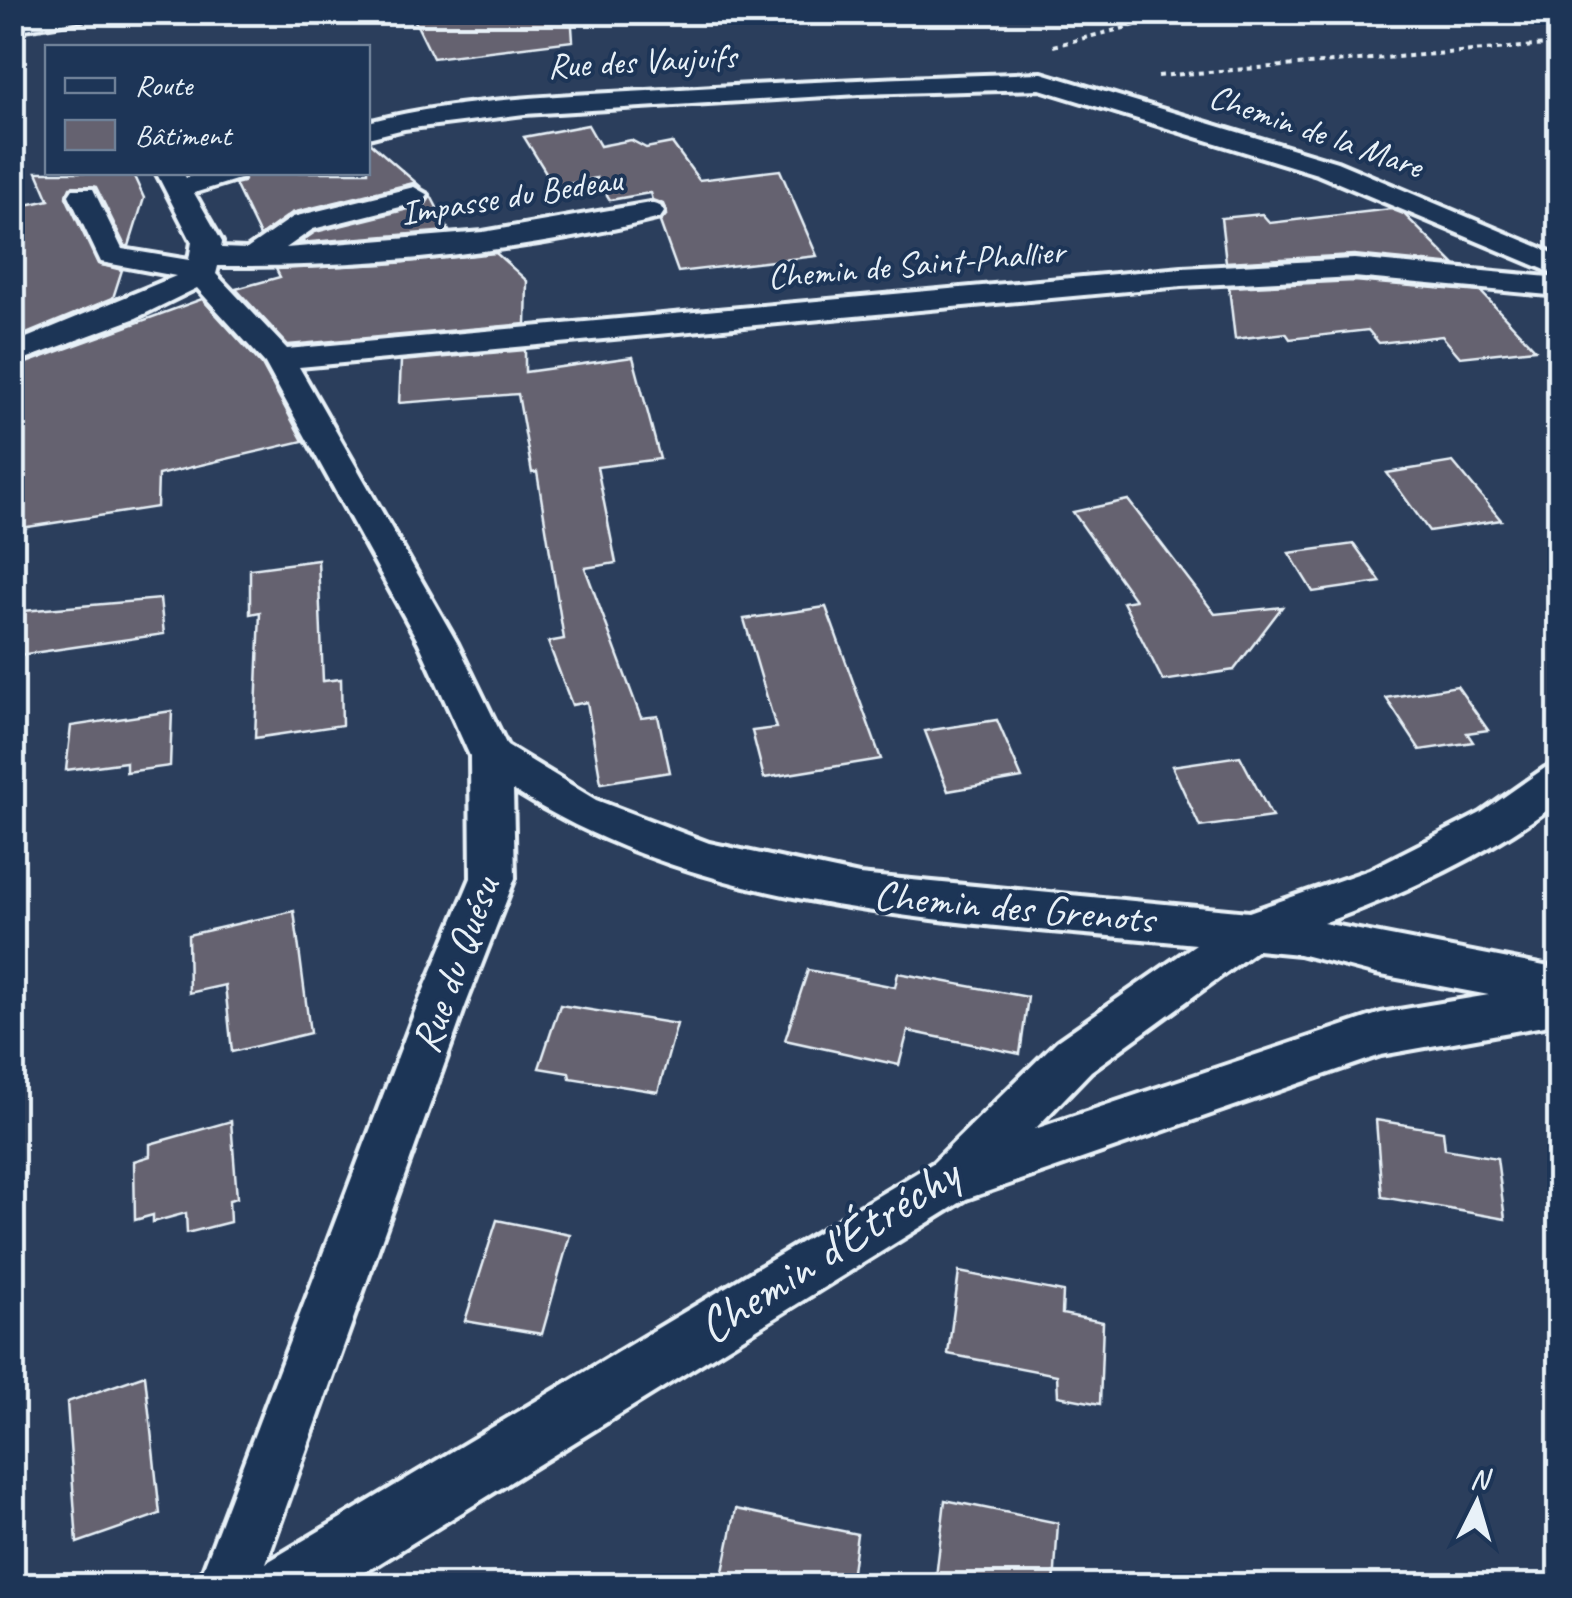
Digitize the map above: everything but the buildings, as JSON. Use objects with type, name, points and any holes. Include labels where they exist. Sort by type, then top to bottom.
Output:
[{"type":"street","points":[[12,24],[84,18]]},
{"type":"street","name":"Rue des Vaujuifs","points":[[370,129],[403,121],[524,106],[859,86],[1042,81]]},
{"type":"street","name":"Chemin de la Mare","points":[[1042,81],[1327,168],[1560,266]]},
{"type":"street","points":[[12,356],[126,311],[203,268],[206,242],[173,181],[212,175]]},
{"type":"street","name":"Impasse du Bedeau","points":[[83,195],[111,256],[203,268],[253,258],[351,256],[475,245],[650,212]]},
{"type":"street","points":[[253,258],[303,223],[414,195]]},
{"type":"street","name":"Rue du Quésu","points":[[203,268],[279,359],[438,643],[492,756],[493,878],[440,1009],[226,1586]]},
{"type":"street","name":"Chemin de Saint-Phallier","points":[[279,359],[1182,277],[1354,268],[1560,287]]},
{"type":"street","name":"Chemin des Grenots","points":[[492,756],[581,812],[704,859],[859,893],[1299,935],[1376,955],[1560,989]]},
{"type":"street","name":"Chemin d'Étréchy","points":[[286,1586],[951,1180],[1074,1056],[1250,930],[1384,882],[1496,825],[1560,779]]},
{"type":"street","points":[[951,1180],[1381,1034],[1560,1002]]},
{"type":"path","points":[[1150,76],[1270,70],[1560,44]]}]
